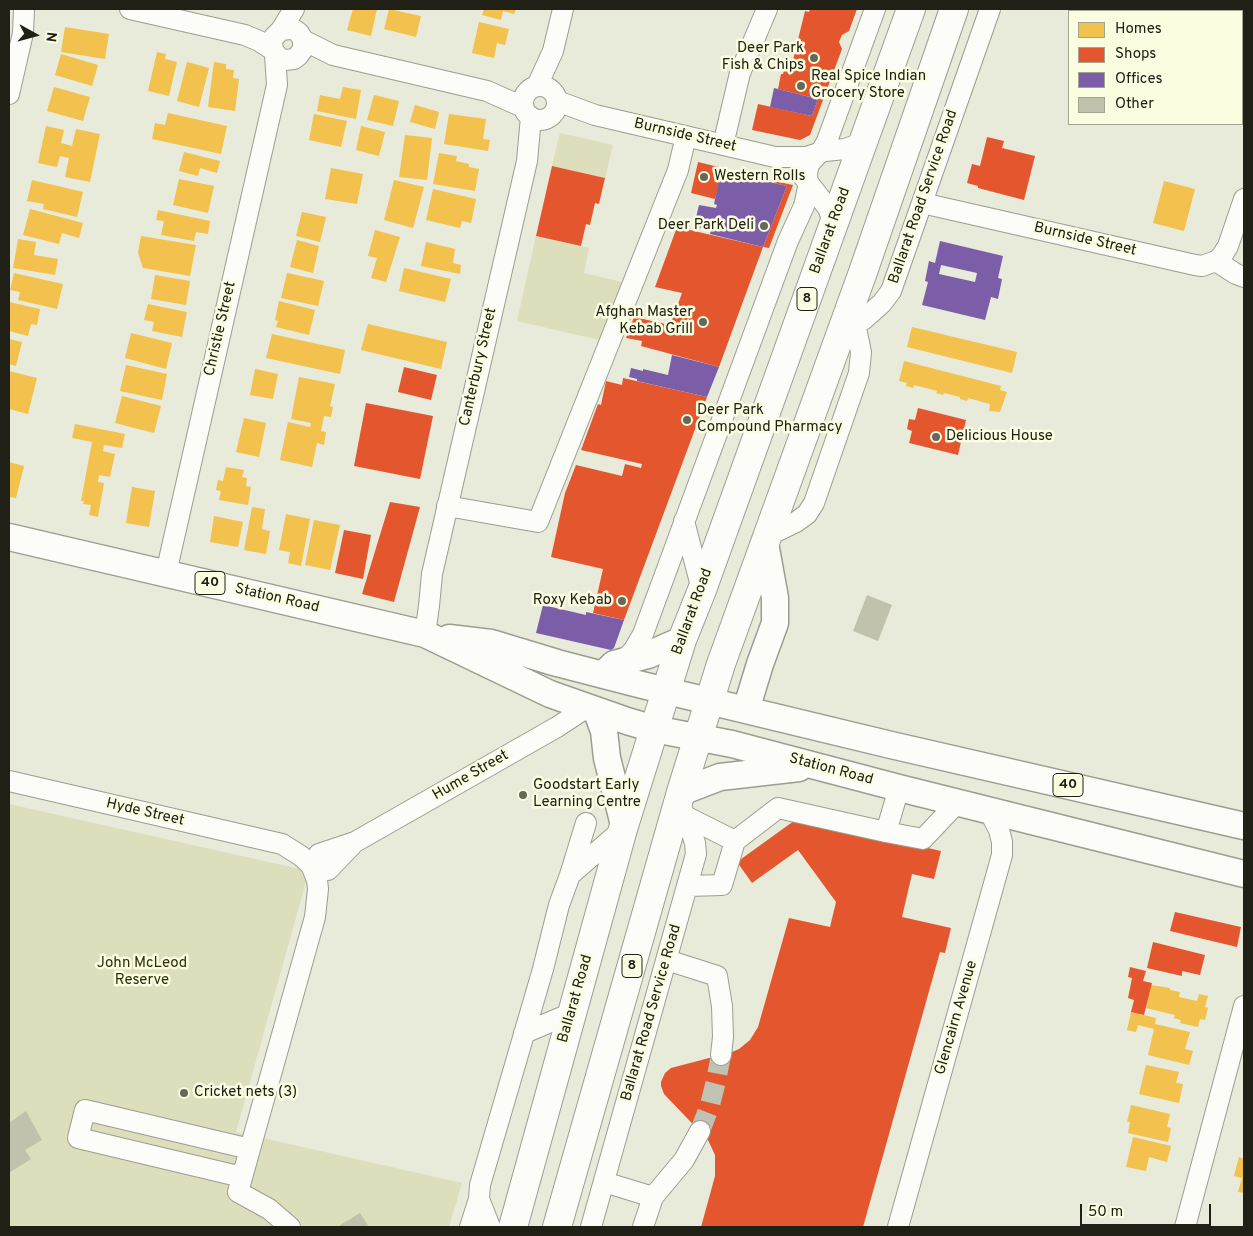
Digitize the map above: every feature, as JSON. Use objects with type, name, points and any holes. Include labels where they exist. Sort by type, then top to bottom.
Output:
[{"type":"highway","name":"Ballarat Road","points":[[513,1227],[624,827],[682,640],[702,590],[911,9]]},
{"type":"highway","name":"8","points":[[557,1227],[682,803],[698,737],[721,664],[846,320],[954,9]]},
{"type":"main road","name":"Station Road","points":[[9,537],[421,633],[491,643],[611,669],[666,690],[746,710],[1244,826]]},
{"type":"main road","points":[[746,710],[775,623],[776,598],[766,540]]},
{"type":"main road","name":"Station Road","points":[[421,633],[502,672],[592,710],[654,729],[732,744],[899,788],[1244,874]]},
{"type":"main road","points":[[611,669],[682,640]]},
{"type":"main road","points":[[592,710],[604,732],[607,758],[624,827]]},
{"type":"main road","points":[[682,803],[720,777],[814,766]]},
{"type":"street","points":[[23,33],[24,9]]},
{"type":"street","points":[[9,94],[23,33],[33,9]]},
{"type":"street","name":"Burnside Street","points":[[130,9],[775,157],[799,157],[818,154],[845,149],[862,143]]},
{"type":"street","points":[[287,45],[295,9]]},
{"type":"street","name":"Canterbury Street","points":[[421,633],[447,506],[563,9]]},
{"type":"street","points":[[723,146],[740,73],[767,9]]},
{"type":"street","points":[[611,669],[633,651],[641,639],[788,241],[804,206],[808,190],[809,164],[827,141],[875,9]]},
{"type":"street","name":"Ballarat Road Service Road","points":[[846,320],[864,320],[876,310],[888,295],[990,9]]},
{"type":"street","name":"Christie Street","points":[[166,573],[287,45]]},
{"type":"street","points":[[447,506],[538,522],[678,170],[686,136]]},
{"type":"street","name":"Burnside Street","points":[[775,157],[798,171],[807,181],[828,208],[834,224]]},
{"type":"street","points":[[1244,199],[1228,246],[1222,256],[1216,261],[1244,277]]},
{"type":"street","name":"Burnside Street","points":[[922,203],[1195,265],[1202,266],[1216,261]]},
{"type":"street","points":[[684,521],[702,590]]},
{"type":"street","name":"Hume Street","points":[[320,864],[354,842],[518,748],[592,710]]},
{"type":"street","name":"Hyde Street","points":[[9,781],[282,844],[304,858],[320,864]]},
{"type":"street","points":[[886,832],[899,788]]},
{"type":"street","points":[[688,886],[722,885],[735,840],[778,808],[923,839],[958,802]]},
{"type":"street","points":[[682,803],[735,840]]},
{"type":"street","name":"Ballarat Road Service Road","points":[[591,1227],[696,854],[695,843],[682,803]]},
{"type":"street","name":"Glencairn Avenue","points":[[898,1227],[1002,855],[1002,842],[988,809]]},
{"type":"street","points":[[470,1227],[479,1199],[480,1185],[543,969],[559,905],[586,823]]},
{"type":"street","points":[[570,875],[624,827]]},
{"type":"street","points":[[290,1227],[269,1209],[238,1192],[315,917],[320,864]]},
{"type":"street","points":[[667,960],[716,976],[722,1014],[723,1037],[721,1055]]},
{"type":"street","points":[[1185,1227],[1244,1006]]},
{"type":"street","points":[[524,1033],[572,1013]]},
{"type":"street","points":[[242,1177],[78,1138],[85,1110],[250,1148]]},
{"type":"street","points":[[644,1227],[653,1197],[684,1160],[700,1131]]},
{"type":"street","points":[[604,1182],[653,1197]]},
{"type":"street","points":[[479,1199],[490,1227]]},
{"type":"green space","points":[[560,133],[613,145],[605,178],[552,166]]},
{"type":"green space","points":[[536,236],[589,248],[584,273],[626,283],[604,341],[517,321]]},
{"type":"green space","name":"John McLeod Reserve","points":[[9,804],[309,871],[236,1132],[462,1183],[449,1227],[9,1227]]},
{"type":"building: Homes","points":[[353,9],[377,9],[371,36],[347,30]]},
{"type":"building: Homes","points":[[389,9],[421,16],[416,37],[384,29]]},
{"type":"building: Homes","points":[[484,9],[516,9],[514,14],[503,11],[501,20],[482,15]]},
{"type":"building: Homes","points":[[479,22],[509,29],[505,45],[497,43],[494,58],[472,53]]},
{"type":"building: Homes","points":[[65,27],[109,34],[105,59],[61,52]]},
{"type":"building: Homes","points":[[157,52],[166,54],[165,59],[177,62],[169,96],[148,91]]},
{"type":"building: Homes","points":[[61,54],[98,65],[92,86],[55,75]]},
{"type":"building: Homes","points":[[187,62],[209,68],[199,107],[177,101]]},
{"type":"building: Homes","points":[[214,62],[226,64],[226,69],[234,70],[233,78],[239,79],[235,111],[208,107]]},
{"type":"building: Homes","points":[[54,87],[90,97],[83,121],[47,111]]},
{"type":"building: Homes","points":[[343,87],[361,90],[356,119],[317,111],[320,95],[340,99]]},
{"type":"building: Homes","points":[[374,95],[399,101],[393,126],[367,120]]},
{"type":"building: Homes","points":[[415,105],[439,112],[435,129],[410,122]]},
{"type":"building: Homes","points":[[168,113],[227,126],[221,154],[152,139],[155,123],[165,125]]},
{"type":"building: Homes","points":[[314,114],[347,121],[341,147],[309,140]]},
{"type":"building: Homes","points":[[449,114],[486,119],[483,139],[490,140],[488,151],[444,144]]},
{"type":"building: Homes","points":[[46,126],[64,130],[61,143],[72,146],[76,129],[100,134],[90,182],[65,177],[69,158],[60,156],[57,167],[38,163]]},
{"type":"building: Homes","points":[[361,126],[385,132],[379,156],[356,150]]},
{"type":"building: Homes","points":[[405,135],[432,138],[427,180],[399,177]]},
{"type":"building: Homes","points":[[184,152],[220,161],[217,173],[200,168],[198,176],[179,171]]},
{"type":"building: Homes","points":[[439,153],[457,156],[456,161],[479,169],[475,191],[433,184]]},
{"type":"building: Homes","points":[[331,168],[363,174],[357,204],[325,199]]},
{"type":"building: Homes","points":[[179,179],[214,186],[208,213],[173,205]]},
{"type":"building: Homes","points":[[32,180],[83,192],[77,217],[43,209],[44,204],[27,201]]},
{"type":"building: Homes","points":[[394,180],[424,187],[413,228],[384,220]]},
{"type":"building: Homes","points":[[1164,181],[1195,189],[1184,231],[1153,223]]},
{"type":"building: Homes","points":[[433,189],[476,199],[471,223],[462,221],[460,228],[426,220]]},
{"type":"building: Homes","points":[[30,209],[83,223],[79,238],[62,233],[59,244],[23,235]]},
{"type":"building: Homes","points":[[158,210],[210,221],[208,234],[196,232],[194,241],[161,235],[164,221],[156,220]]},
{"type":"building: Homes","points":[[302,212],[326,217],[320,242],[296,236]]},
{"type":"building: Homes","points":[[375,230],[400,237],[386,282],[371,278],[377,258],[368,256]]},
{"type":"building: Homes","points":[[141,236],[196,245],[190,276],[143,268],[138,253]]},
{"type":"building: Homes","points":[[18,239],[36,242],[34,255],[58,259],[55,275],[13,268]]},
{"type":"building: Homes","points":[[297,240],[319,246],[313,273],[290,267]]},
{"type":"building: Homes","points":[[426,242],[455,249],[453,263],[461,265],[460,274],[421,266]]},
{"type":"building: Homes","points":[[404,268],[451,279],[445,302],[399,291]]},
{"type":"building: Homes","points":[[14,273],[63,284],[57,309],[18,300],[20,292],[10,290]]},
{"type":"building: Homes","points":[[287,273],[324,281],[318,306],[281,298]]},
{"type":"building: Homes","points":[[155,275],[190,281],[186,305],[151,299]]},
{"type":"building: Homes","points":[[279,301],[315,310],[309,335],[276,327],[278,321],[275,320]]},
{"type":"building: Homes","points":[[9,302],[40,309],[37,325],[31,324],[28,336],[9,331]]},
{"type":"building: Homes","points":[[148,304],[187,312],[182,337],[152,331],[154,322],[144,320]]},
{"type":"building: Homes","points":[[368,324],[447,342],[441,369],[361,350]]},
{"type":"building: Homes","points":[[912,327],[1017,352],[1012,373],[907,347]]},
{"type":"building: Homes","points":[[131,333],[172,343],[166,369],[125,358]]},
{"type":"building: Homes","points":[[272,334],[345,350],[340,374],[266,358]]},
{"type":"building: Homes","points":[[9,339],[22,342],[16,366],[9,364]]},
{"type":"building: Homes","points":[[904,361],[1001,386],[1000,390],[1007,392],[1000,412],[989,411],[990,404],[968,398],[967,401],[944,393],[943,395],[936,393],[937,391],[914,385],[913,388],[906,386],[907,383],[899,381]]},
{"type":"building: Homes","points":[[126,365],[167,374],[162,400],[120,391]]},
{"type":"building: Homes","points":[[255,369],[278,374],[273,399],[250,395]]},
{"type":"building: Homes","points":[[9,371],[37,378],[28,414],[9,409]]},
{"type":"building: Homes","points":[[299,377],[335,384],[330,406],[333,407],[331,417],[324,416],[321,431],[326,432],[324,445],[317,443],[312,467],[280,460],[288,422],[310,427],[311,423],[291,419]]},
{"type":"building: Homes","points":[[122,396],[161,406],[154,433],[115,423]]},
{"type":"building: Homes","points":[[244,418],[266,423],[259,457],[236,452]]},
{"type":"building: Homes","points":[[75,424],[125,434],[122,448],[104,445],[103,451],[115,454],[110,477],[99,475],[98,482],[104,483],[98,517],[89,515],[91,505],[83,504],[84,501],[81,501],[92,442],[72,438]]},
{"type":"building: Homes","points":[[9,462],[24,466],[16,498],[9,497]]},
{"type":"building: Homes","points":[[226,467],[244,470],[242,477],[247,478],[246,486],[251,487],[248,505],[219,500],[221,491],[216,490],[218,480],[223,481]]},
{"type":"building: Homes","points":[[132,487],[155,491],[149,527],[126,523]]},
{"type":"building: Homes","points":[[252,507],[265,509],[262,529],[270,531],[266,554],[244,550]]},
{"type":"building: Homes","points":[[286,514],[310,519],[301,566],[288,563],[290,552],[279,550]]},
{"type":"building: Homes","points":[[214,516],[243,522],[238,547],[210,542]]},
{"type":"building: Homes","points":[[314,520],[340,525],[330,570],[305,565]]},
{"type":"building: Homes","points":[[1151,985],[1170,988],[1170,990],[1180,992],[1179,997],[1197,1001],[1199,994],[1208,996],[1205,1007],[1208,1008],[1205,1020],[1200,1019],[1198,1027],[1180,1023],[1181,1020],[1174,1018],[1175,1015],[1146,1008]]},
{"type":"building: Homes","points":[[1131,1012],[1156,1018],[1155,1024],[1190,1032],[1185,1049],[1193,1051],[1189,1065],[1148,1055],[1154,1029],[1138,1025],[1136,1032],[1127,1030]]},
{"type":"building: Homes","points":[[1146,1065],[1179,1072],[1176,1083],[1183,1084],[1179,1103],[1139,1094]]},
{"type":"building: Homes","points":[[1131,1105],[1170,1114],[1167,1127],[1171,1128],[1168,1142],[1128,1133],[1130,1122],[1127,1122]]},
{"type":"building: Homes","points":[[1133,1137],[1171,1146],[1167,1162],[1149,1157],[1146,1171],[1126,1167]]},
{"type":"building: Homes","points":[[1239,1157],[1244,1159],[1244,1193],[1238,1192],[1242,1178],[1234,1176]]},
{"type":"building: Shops","points":[[810,9],[857,9],[849,31],[842,35],[839,42],[842,49],[810,135],[800,140],[752,130],[758,104],[812,116],[818,99],[778,89],[787,59],[793,60],[805,11],[809,12]]},
{"type":"building: Shops","points":[[987,137],[1004,141],[1002,148],[1035,156],[1024,200],[978,188],[978,186],[967,183],[972,164],[980,166]]},
{"type":"building: Shops","points":[[698,162],[723,168],[715,199],[691,193]]},
{"type":"building: Shops","points":[[552,166],[605,178],[599,204],[595,203],[590,225],[586,224],[581,246],[536,236]]},
{"type":"building: Shops","points":[[774,181],[793,185],[769,248],[763,247],[787,186],[774,183]]},
{"type":"building: Shops","points":[[677,227],[763,247],[719,367],[641,346],[642,341],[626,338],[634,317],[679,327],[679,325],[671,323],[682,293],[655,287]]},
{"type":"building: Shops","points":[[404,367],[437,375],[431,400],[398,392]]},
{"type":"building: Shops","points":[[623,378],[707,397],[624,620],[593,613],[603,569],[551,557],[565,493],[576,465],[622,476],[625,464],[641,468],[642,464],[581,450],[598,404],[601,405],[606,381],[622,385]]},
{"type":"building: Shops","points":[[366,403],[433,416],[420,479],[354,466]]},
{"type":"building: Shops","name":"Delicious House","points":[[918,408],[966,420],[958,455],[909,443],[912,431],[907,429],[909,419],[915,420]]},
{"type":"building: Shops","points":[[390,502],[420,507],[394,602],[362,594]]},
{"type":"building: Shops","points":[[344,530],[371,535],[363,579],[335,573]]},
{"type":"building: Shops","points":[[798,818],[941,851],[934,879],[912,874],[902,917],[951,928],[945,953],[940,952],[863,1227],[701,1227],[715,1176],[715,1155],[708,1140],[664,1094],[661,1082],[665,1073],[671,1068],[732,1052],[750,1040],[758,1027],[789,918],[830,927],[836,902],[798,850],[752,883],[737,862]]},
{"type":"building: Shops","points":[[1175,912],[1241,927],[1237,947],[1170,931]]},
{"type":"building: Shops","points":[[1153,942],[1205,955],[1200,975],[1182,971],[1182,976],[1147,968]]},
{"type":"building: Shops","points":[[1130,967],[1146,971],[1143,981],[1152,983],[1144,1015],[1131,1012],[1134,1000],[1128,998],[1132,978],[1128,977]]},
{"type":"building: Offices","points":[[774,88],[818,99],[812,116],[770,107]]},
{"type":"building: Offices","points":[[721,171],[787,186],[763,247],[710,234],[711,230],[694,226],[699,205],[716,208],[717,205],[714,204]]},
{"type":"building: Offices","points":[[940,241],[1003,256],[998,278],[1002,279],[998,299],[991,297],[985,320],[922,305],[928,282],[925,281],[929,261],[935,263]],"holes":[[[941,265],[977,273],[975,282],[939,274]]]},
{"type":"building: Offices","points":[[672,355],[719,367],[707,397],[637,381],[637,379],[629,377],[631,368],[668,375]]},
{"type":"building: Offices","points":[[543,605],[586,615],[586,612],[624,620],[614,648],[611,650],[536,633]]},
{"type":"building: Other","points":[[867,595],[892,605],[878,641],[853,631]]},
{"type":"building: Other","points":[[26,1111],[42,1140],[25,1150],[31,1159],[9,1173],[9,1123]]},
{"type":"building: Other","points":[[360,1213],[369,1227],[337,1227]]},
{"type":"tunnel","points":[[700,1131],[710,1105],[721,1055]]},
{"type":"place","name":"Deer Park Fish & Chips","points":[[814,58]]},
{"type":"place","name":"Real Spice Indian Grocery Store","points":[[801,86]]},
{"type":"place","name":"Western Rolls","points":[[704,177]]},
{"type":"place","name":"Deer Park Deli","points":[[764,226]]},
{"type":"place","name":"Afghan Master Kebab Grill","points":[[703,322]]},
{"type":"place","name":"Deer Park Compound Pharmacy","points":[[687,420]]},
{"type":"place","name":"Delicious House","points":[[936,437]]},
{"type":"place","name":"Roxy Kebab","points":[[622,601]]},
{"type":"place","name":"Goodstart Early Learning Centre","points":[[523,795]]},
{"type":"place","name":"Cricket nets (3)","points":[[184,1093]]}]
